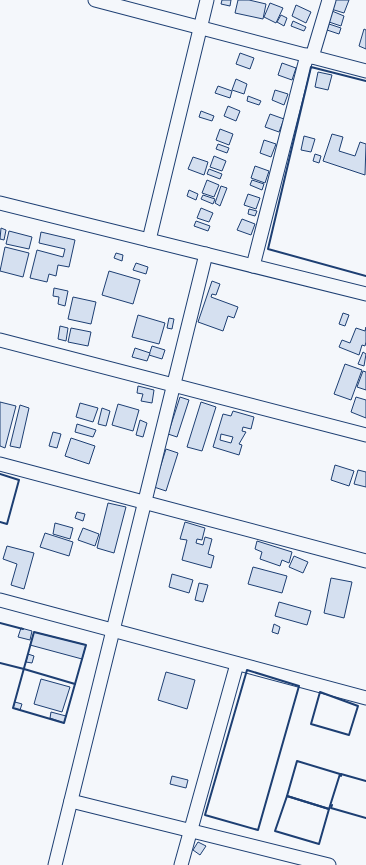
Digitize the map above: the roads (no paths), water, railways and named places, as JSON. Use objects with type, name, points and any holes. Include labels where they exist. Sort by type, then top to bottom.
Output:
[{"type":"street","points":[[95,0],[366,71]]},
{"type":"street","points":[[149,240],[199,27],[207,0]]},
{"type":"street","points":[[253,266],[309,56],[329,0]]},
{"type":"street","points":[[0,203],[366,294]]},
{"type":"street","points":[[55,865],[206,254]]},
{"type":"street","points":[[0,340],[366,435]]},
{"type":"street","points":[[0,464],[146,501],[366,561]]},
{"type":"street","points":[[0,600],[366,698]]},
{"type":"street","points":[[181,865],[237,664]]},
{"type":"street","points":[[71,801],[329,865]]}]
